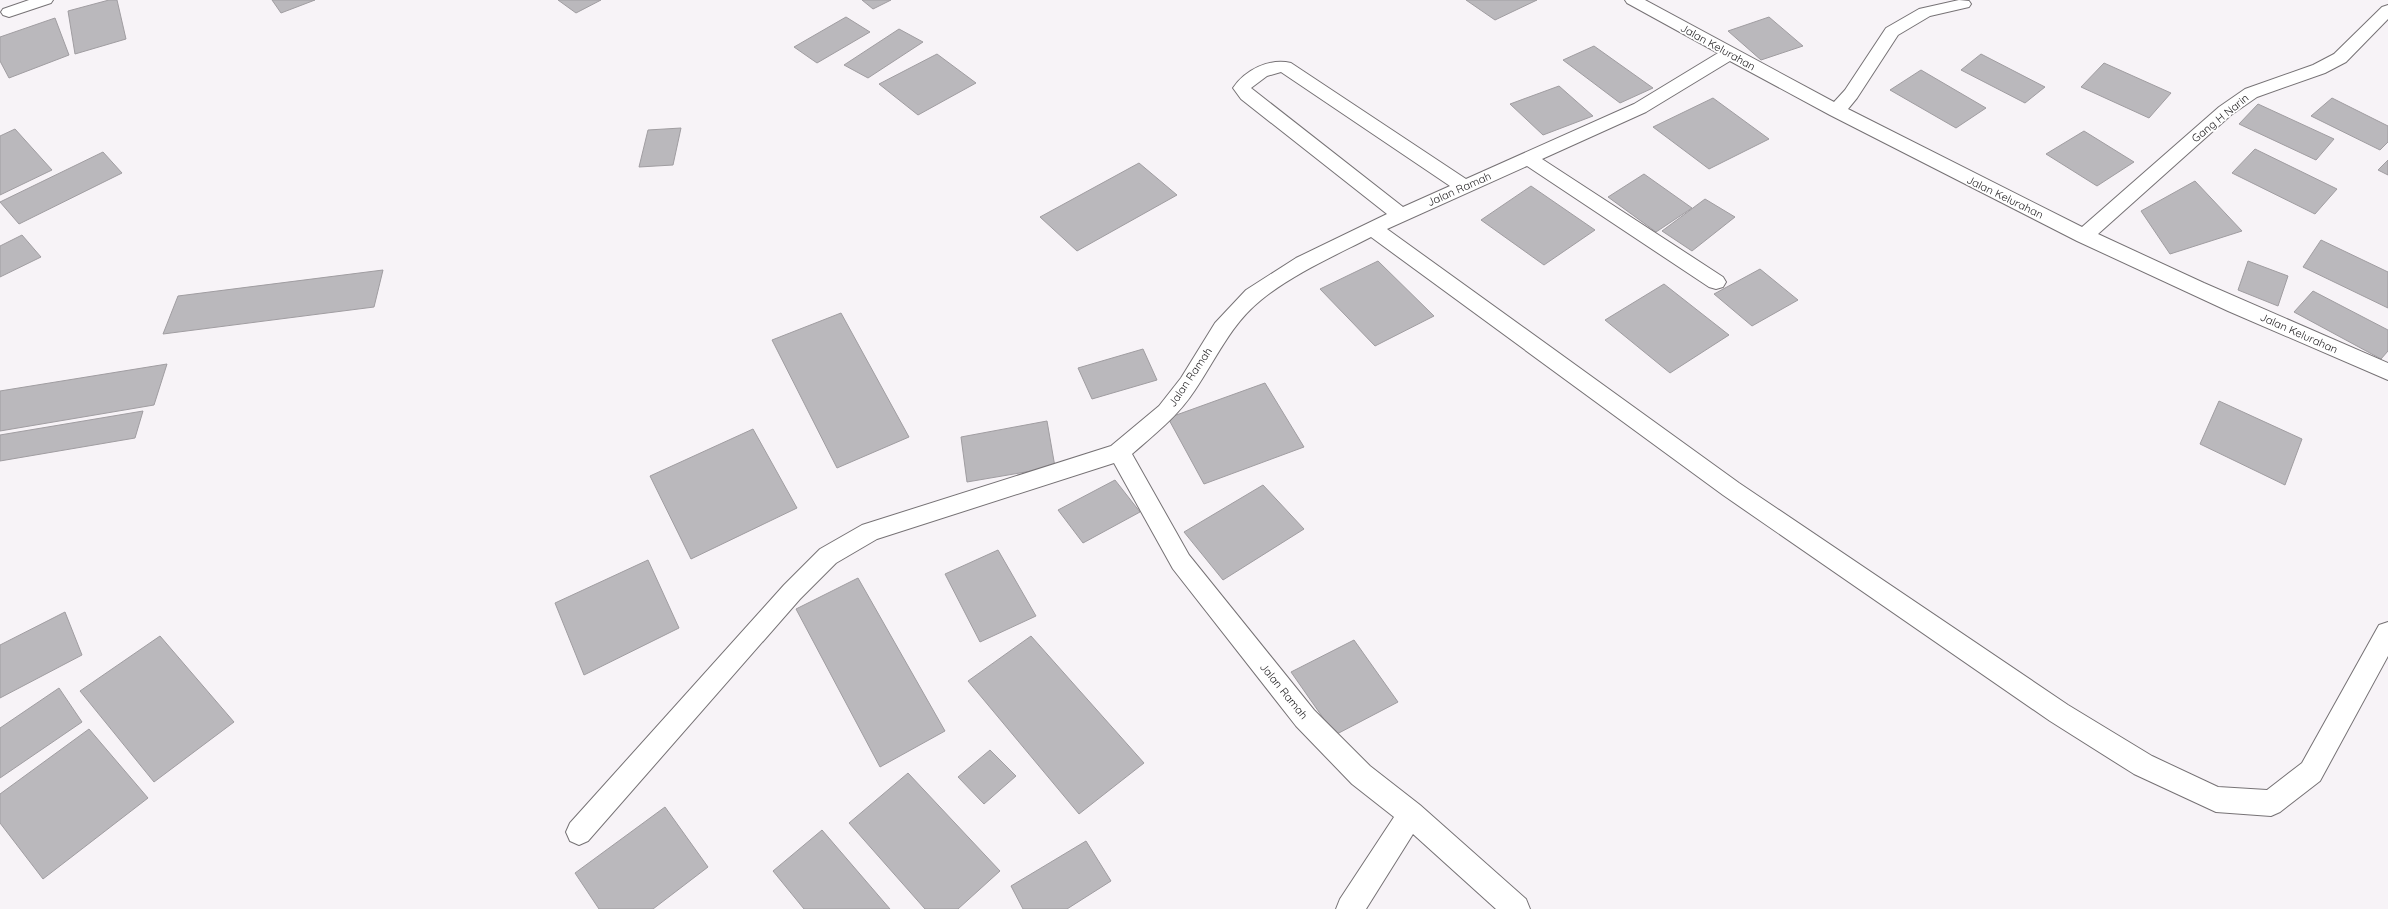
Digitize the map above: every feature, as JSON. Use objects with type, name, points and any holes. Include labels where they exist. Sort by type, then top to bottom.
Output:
[{"type":"street","points":[[8,12],[45,0]]},
{"type":"street","name":"Jalan Kelurahan","points":[[1633,0],[1729,54],[1836,111],[2084,236],[2388,372]]},
{"type":"street","points":[[1836,111],[1851,94],[1892,32],[1926,12],[1963,4]]},
{"type":"street","name":"Gang H Narin","points":[[2084,236],[2225,111],[2251,92],[2319,69],[2340,58],[2388,10]]},
{"type":"street","name":"Jalan Ramah","points":[[1516,909],[1411,814],[1361,775],[1305,718],[1181,562],[1119,452],[1167,412],[1188,384],[1222,328],[1253,295],[1303,263],[1372,228],[1640,108],[1729,54]]},
{"type":"street","points":[[1401,215],[1247,95],[1242,88],[1249,80],[1274,66],[1284,67],[1465,187]]},
{"type":"street","points":[[1528,158],[1716,282]]},
{"type":"street","points":[[1372,228],[1730,489],[2059,713],[2143,765],[2216,799],[2272,803],[2311,772],[2388,633]]},
{"type":"street","points":[[579,832],[792,592],[828,556],[870,532],[1119,452]]},
{"type":"street","points":[[1350,909],[1411,814]]},
{"type":"building","points":[[109,0],[117,0],[126,39],[75,54],[68,11]]},
{"type":"building","points":[[272,0],[315,0],[281,13]]},
{"type":"building","points":[[558,0],[601,0],[576,13]]},
{"type":"building","points":[[862,0],[891,0],[873,9]]},
{"type":"building","points":[[1466,0],[1537,0],[1495,20]]},
{"type":"building","points":[[846,17],[870,32],[817,63],[794,47]]},
{"type":"building","points":[[1769,17],[1803,46],[1761,60],[1728,31]]},
{"type":"building","points":[[55,18],[69,55],[9,78],[0,61],[0,37]]},
{"type":"building","points":[[899,29],[923,42],[868,78],[844,65]]},
{"type":"building","points":[[1594,46],[1653,88],[1620,103],[1563,60]]},
{"type":"building","points":[[937,54],[976,83],[918,115],[879,84]]},
{"type":"building","points":[[1981,54],[2045,87],[2025,103],[1961,70]]},
{"type":"building","points":[[2104,63],[2171,93],[2149,118],[2081,87]]},
{"type":"building","points":[[1921,70],[1986,108],[1956,128],[1890,90]]},
{"type":"building","points":[[1559,86],[1593,116],[1543,135],[1510,104]]},
{"type":"building","points":[[1713,98],[1769,139],[1709,169],[1653,127]]},
{"type":"building","points":[[2332,98],[2388,126],[2388,142],[2380,150],[2311,116]]},
{"type":"building","points":[[2258,104],[2334,139],[2316,160],[2239,124]]},
{"type":"building","points":[[681,128],[673,165],[639,167],[648,130]]},
{"type":"building","points":[[15,129],[52,170],[0,195],[0,136]]},
{"type":"building","points":[[2084,131],[2134,162],[2097,186],[2046,154]]},
{"type":"building","points":[[2255,149],[2337,189],[2315,214],[2232,173]]},
{"type":"building","points":[[103,152],[122,173],[19,224],[0,202]]},
{"type":"building","points":[[2388,160],[2388,175],[2378,170]]},
{"type":"building","points":[[1139,163],[1177,195],[1077,251],[1040,217]]},
{"type":"building","points":[[1644,174],[1692,208],[1656,232],[1608,197]]},
{"type":"building","points":[[2195,181],[2242,231],[2170,254],[2141,211]]},
{"type":"building","points":[[1531,186],[1595,230],[1544,265],[1481,220]]},
{"type":"building","points":[[1705,199],[1735,217],[1692,251],[1662,231]]},
{"type":"building","points":[[22,235],[41,257],[0,277],[0,246]]},
{"type":"building","points":[[2321,240],[2388,272],[2388,308],[2303,267]]},
{"type":"building","points":[[1378,261],[1434,316],[1375,346],[1320,289]]},
{"type":"building","points":[[2248,261],[2288,276],[2278,306],[2238,290]]},
{"type":"building","points":[[1760,269],[1798,300],[1752,326],[1714,294]]},
{"type":"building","points":[[383,270],[374,307],[163,334],[178,296]]},
{"type":"building","points":[[1664,284],[1729,335],[1670,373],[1605,320]]},
{"type":"building","points":[[2313,291],[2388,330],[2388,351],[2381,359],[2294,312]]},
{"type":"building","points":[[841,313],[909,437],[837,468],[772,340]]},
{"type":"building","points":[[1143,349],[1157,380],[1092,399],[1078,368]]},
{"type":"building","points":[[167,364],[154,405],[0,431],[0,391]]},
{"type":"building","points":[[1265,383],[1304,447],[1204,484],[1168,418]]},
{"type":"building","points":[[2219,401],[2302,439],[2285,485],[2200,444]]},
{"type":"building","points":[[143,411],[135,438],[0,461],[0,435]]},
{"type":"building","points":[[1047,421],[1055,467],[967,482],[961,437]]},
{"type":"building","points":[[753,429],[797,508],[691,559],[650,476]]},
{"type":"building","points":[[1115,480],[1140,512],[1083,543],[1058,510]]},
{"type":"building","points":[[1263,485],[1304,529],[1223,580],[1184,532]]},
{"type":"building","points":[[998,550],[1036,616],[980,642],[945,574]]},
{"type":"building","points":[[648,560],[679,628],[584,675],[555,603]]},
{"type":"building","points":[[858,578],[945,731],[880,767],[796,609]]},
{"type":"building","points":[[65,612],[82,655],[0,698],[0,645]]},
{"type":"building","points":[[160,636],[234,722],[154,782],[80,691]]},
{"type":"building","points":[[1031,636],[1144,763],[1079,814],[968,681]]},
{"type":"building","points":[[1354,640],[1398,702],[1335,735],[1291,672]]},
{"type":"building","points":[[59,688],[82,722],[0,778],[0,728]]},
{"type":"building","points":[[89,729],[148,798],[43,879],[0,823],[0,794]]},
{"type":"building","points":[[990,750],[1016,776],[984,804],[958,777]]},
{"type":"building","points":[[908,773],[1000,871],[958,909],[925,909],[849,823]]},
{"type":"building","points":[[665,807],[708,867],[653,909],[599,909],[575,873]]},
{"type":"building","points":[[822,830],[890,909],[804,909],[773,871]]},
{"type":"building","points":[[1086,841],[1111,881],[1067,909],[1023,909],[1011,886]]}]
